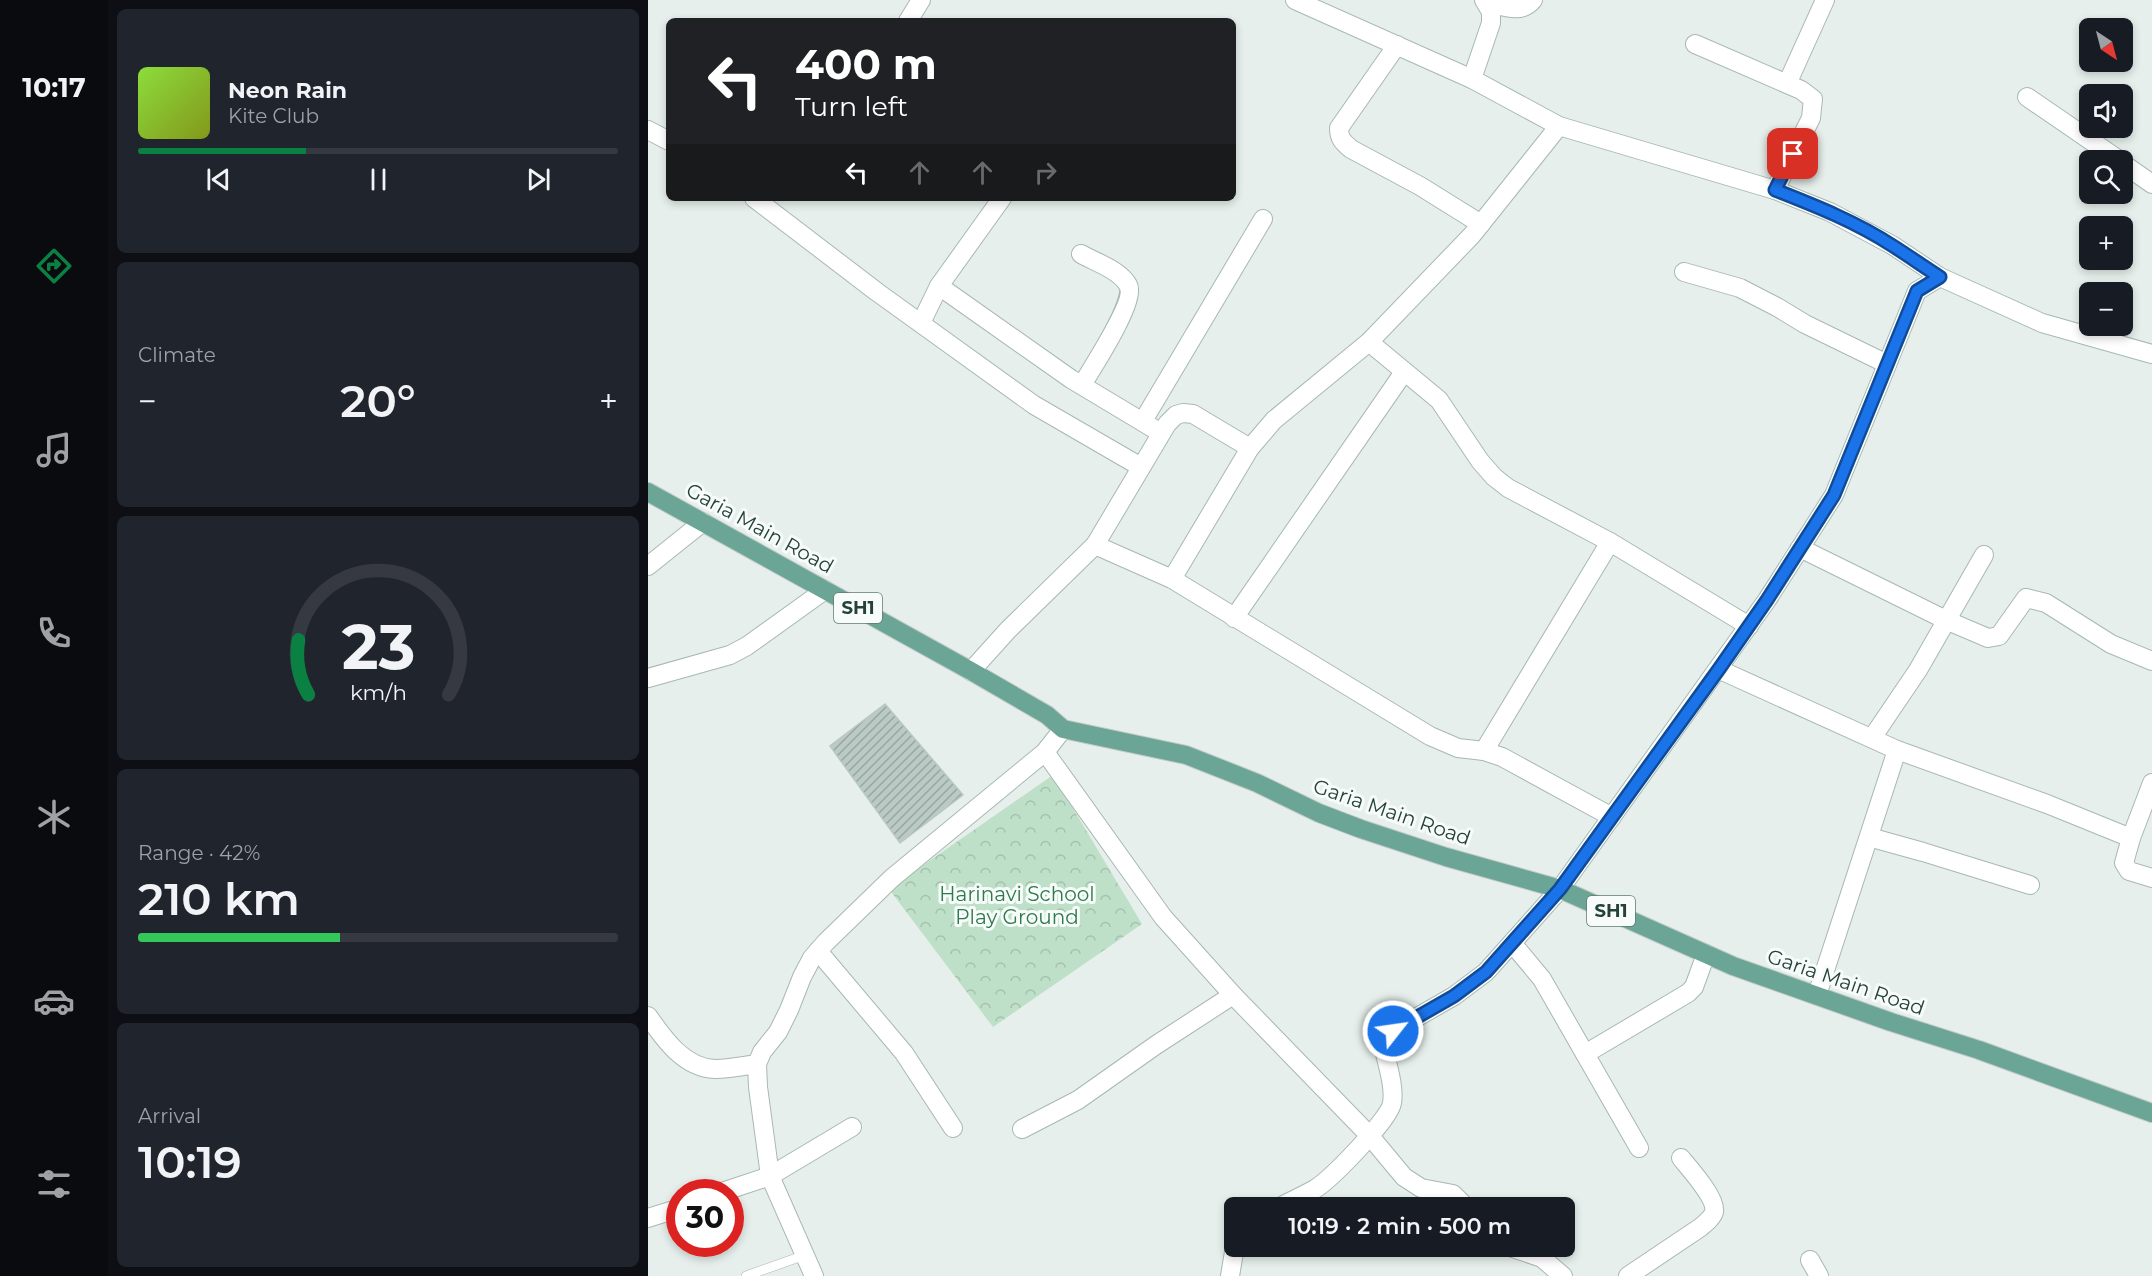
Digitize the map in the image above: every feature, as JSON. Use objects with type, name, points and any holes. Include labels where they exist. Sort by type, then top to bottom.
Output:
[{"type":"main road","name":"Garia Main Road","points":[[648,492],[971,671],[1047,715],[1064,729],[1186,755],[1257,783],[1319,813],[1361,830],[1560,889],[1706,954],[1891,1022],[1979,1050],[2152,1113]]},
{"type":"street","points":[[911,18],[921,0]]},
{"type":"street","points":[[1295,0],[1472,79],[1558,126],[1775,190],[1863,228],[1940,277],[2042,322],[2152,354]]},
{"type":"street","points":[[1485,1],[1518,10],[1524,9],[1533,0]]},
{"type":"street","points":[[1787,84],[1825,0]]},
{"type":"street","points":[[1472,79],[1491,23],[1491,12],[1485,1]]},
{"type":"street","points":[[1695,44],[1810,95],[1814,105],[1811,118],[1775,190]]},
{"type":"street","points":[[1397,45],[1339,128],[1342,142],[1481,224]]},
{"type":"street","points":[[2027,97],[2104,150]]},
{"type":"street","points":[[1172,579],[1250,448],[1274,420],[1369,342],[1481,224],[1558,126]]},
{"type":"street","points":[[648,130],[666,139]]},
{"type":"street","points":[[2133,171],[2152,184]]},
{"type":"street","points":[[758,201],[1034,405],[1141,467]]},
{"type":"street","points":[[921,323],[939,286],[1000,201]]},
{"type":"street","points":[[1143,421],[1263,219]]},
{"type":"street","points":[[1081,254],[1123,279],[1129,286],[1130,296],[1124,312],[1082,386]]},
{"type":"street","points":[[1684,272],[1740,288],[1805,324],[1887,364]]},
{"type":"street","points":[[1299,1197],[1315,1189],[1345,1165],[1392,1106],[1393,1094],[1383,1044],[1387,1037],[1393,1031],[1469,986],[1486,972],[1560,889],[1749,626],[1834,495],[1917,291],[1940,277]]},
{"type":"street","points":[[939,286],[1082,386],[1161,433]]},
{"type":"street","points":[[1369,342],[1439,400],[1480,461],[1508,489],[1610,542],[1749,626]]},
{"type":"street","points":[[1234,618],[1404,372]]},
{"type":"street","points":[[971,671],[1008,630],[1095,545],[1161,433],[1176,416],[1183,413],[1192,414],[1250,448]]},
{"type":"street","points":[[648,566],[703,522]]},
{"type":"street","points":[[1484,751],[1610,542]]},
{"type":"street","points":[[1095,545],[1172,579],[1430,736],[1458,748],[1484,751],[1502,757],[1612,817]]},
{"type":"street","points":[[1800,548],[1948,621],[1988,638],[1999,636],[2026,598],[2046,603],[2111,644],[2152,661]]},
{"type":"street","points":[[1872,738],[1948,621],[1984,555]]},
{"type":"street","points":[[648,678],[730,655],[763,635],[825,590]]},
{"type":"street","points":[[1719,669],[1897,750],[2047,804],[2131,838]]},
{"type":"street","points":[[814,1276],[770,1176],[758,1087],[758,1064],[762,1052],[778,1032],[802,977],[818,951],[892,878],[1045,752],[1064,729]]},
{"type":"street","points":[[1817,995],[1897,750]]},
{"type":"street","points":[[1045,752],[1163,916],[1233,995],[1369,1135],[1404,1177],[1421,1188],[1453,1194],[1456,1197]]},
{"type":"street","points":[[2152,783],[2124,863],[2129,871],[2152,878]]},
{"type":"street","points":[[1869,837],[2030,885]]},
{"type":"street","points":[[1512,943],[1542,979],[1639,1148]]},
{"type":"street","points":[[818,951],[904,1053],[953,1128]]},
{"type":"street","points":[[1585,1054],[1688,993],[1694,987],[1706,954]]},
{"type":"street","points":[[1022,1129],[1078,1100],[1233,995]]},
{"type":"street","points":[[648,1016],[665,1040],[683,1057],[698,1066],[716,1069],[758,1064]]},
{"type":"street","points":[[744,1185],[770,1176],[852,1126]]},
{"type":"street","points":[[1628,1276],[1701,1227],[1714,1211],[1713,1203],[1682,1158]]},
{"type":"street","points":[[648,1218],[666,1212]]},
{"type":"street","points":[[1230,1276],[1233,1257]]},
{"type":"street","points":[[1539,1257],[1563,1276]]},
{"type":"lane","points":[[746,1276],[805,1255]]},
{"type":"green space","name":"Harinavi School Play Ground","points":[[1053,775],[1142,924],[993,1027],[889,889]]},
{"type":"building","points":[[885,704],[963,795],[900,843],[830,746]]},
{"type":"route","points":[[1393,1031],[1454,996],[1486,972],[1560,889],[1767,600],[1834,495],[1917,291],[1940,277],[1863,228],[1775,190],[1793,154]]}]
